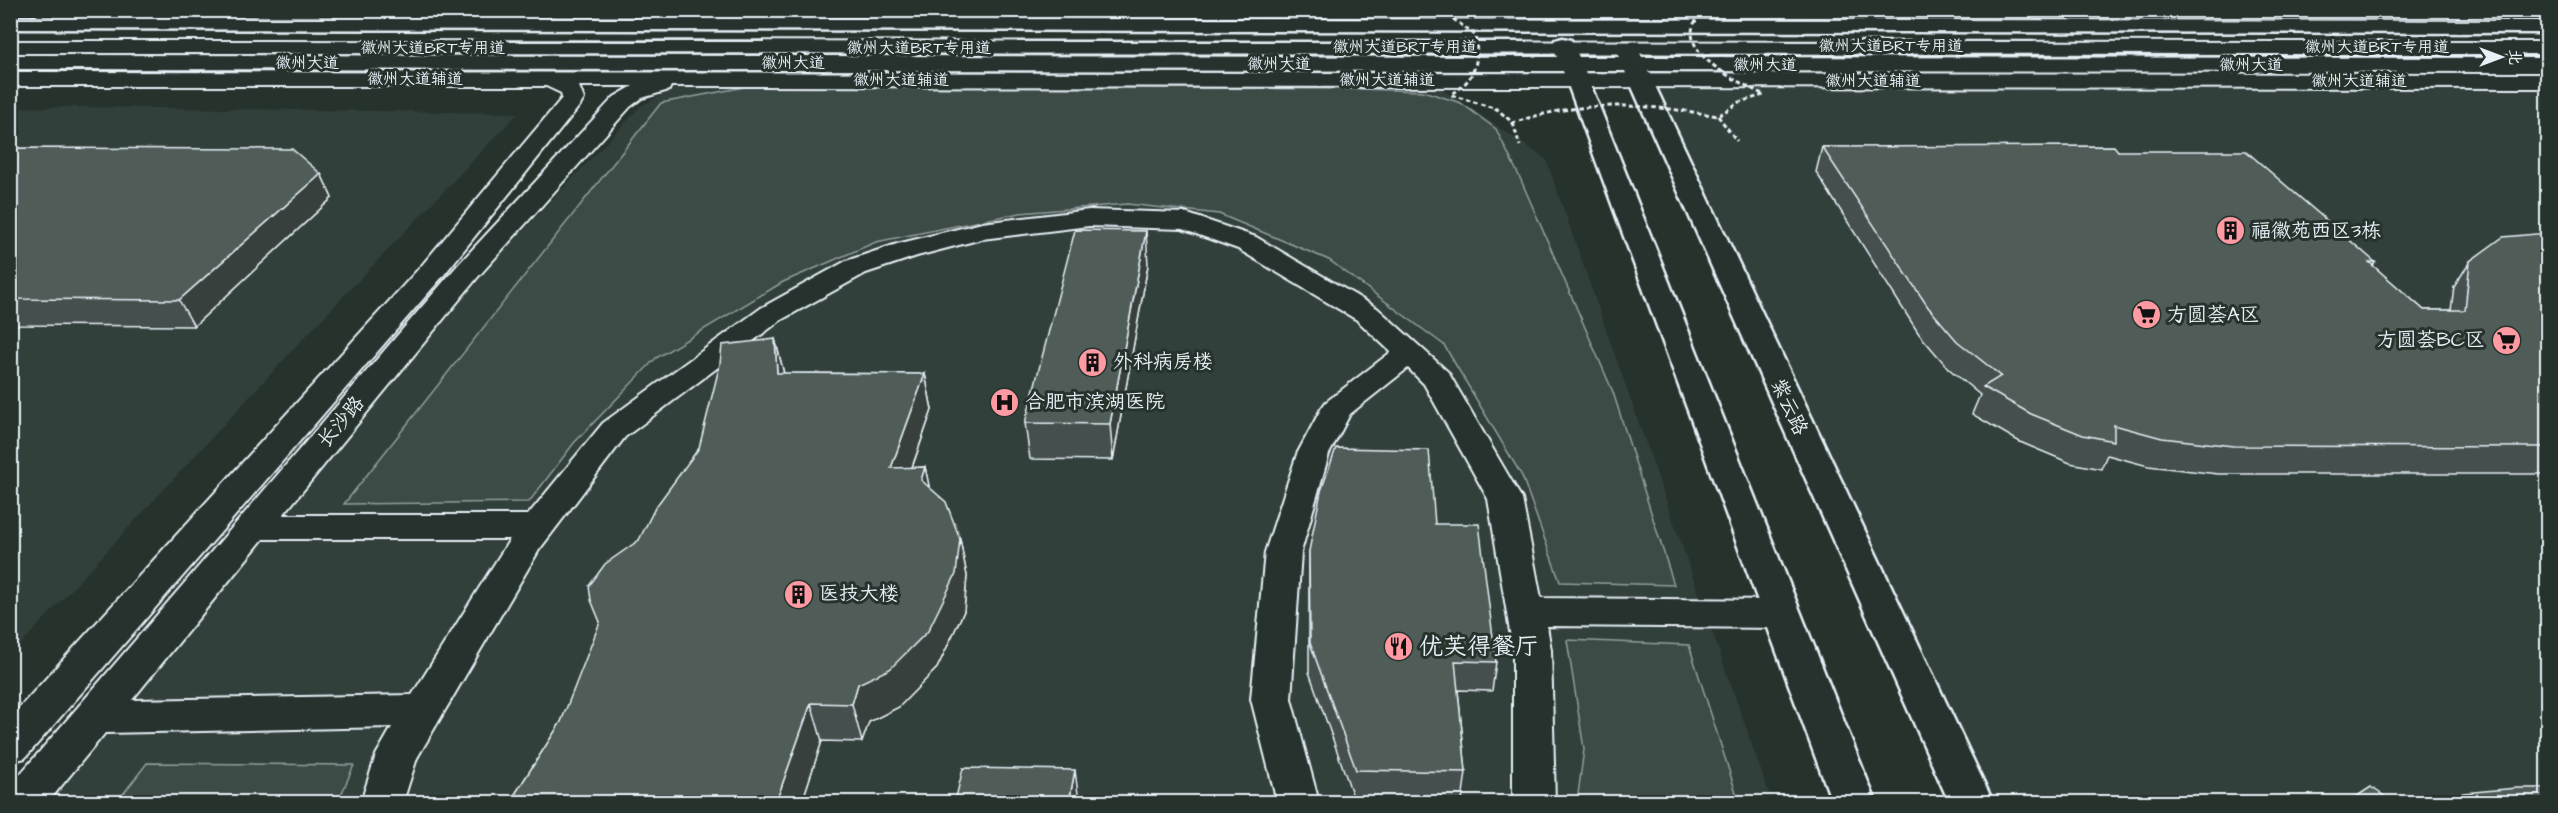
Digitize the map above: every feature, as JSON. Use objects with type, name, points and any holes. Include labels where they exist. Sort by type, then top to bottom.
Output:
[{"type":"main road","name":"徽州大道","points":[[10,23],[1561,40],[2547,27]]},
{"type":"main road","points":[[1561,40],[1854,802]]},
{"type":"main road","name":"徽州大道","points":[[10,62],[1623,40],[2547,65]]},
{"type":"main road","name":"紫云路","points":[[1623,40],[1971,802]]},
{"type":"street","points":[[38,10],[729,11],[1561,40]]},
{"type":"street","points":[[1623,40],[1646,11],[2547,13]]},
{"type":"street","name":"徽州大道BRT专用道","points":[[10,42],[998,44],[1561,40]]},
{"type":"street","name":"徽州大道BRT专用道","points":[[10,47],[1098,49],[1561,40]]},
{"type":"street","name":"徽州大道辅道","points":[[10,79],[688,80],[1561,40]]},
{"type":"street","name":"徽州大道BRT专用道","points":[[1623,40],[2547,42]]},
{"type":"street","name":"徽州大道BRT专用道","points":[[1623,40],[2547,48]]},
{"type":"street","name":"徽州大道辅道","points":[[1623,40],[2547,81]]},
{"type":"street","name":"长沙路","points":[[10,746],[433,270],[573,99],[571,90],[549,79]]},
{"type":"street","name":"长沙路","points":[[23,802],[467,272],[622,102],[634,93],[688,80]]},
{"type":"street","points":[[382,802],[397,755],[526,542],[614,430],[771,314],[856,267],[907,250],[982,231],[1089,218],[1185,221],[1247,243],[1367,314],[1437,378],[1505,499],[1532,650],[1534,802]]},
{"type":"street","points":[[1298,802],[1271,699],[1283,552],[1313,454],[1337,409],[1409,353]]},
{"type":"street","points":[[254,527],[538,527]]},
{"type":"street","points":[[1526,612],[1782,614]]},
{"type":"street","points":[[94,717],[424,711]]},
{"type":"path","points":[[1441,10],[1475,35],[1479,54],[1476,73],[1463,87],[1451,95],[1497,109],[1513,123],[1520,146]]},
{"type":"path","points":[[1513,123],[1534,114],[1571,108],[1630,105],[1718,116],[1739,102],[1764,95],[1701,57],[1691,35],[1694,21],[1704,10]]},
{"type":"path","points":[[1718,116],[1737,141]]},
{"type":"shaded area","points":[[1640,80],[2547,81],[2547,802],[1971,802]]},
{"type":"shaded area","name":"合肥市滨湖医院","points":[[704,84],[1440,88],[1546,159],[1772,802],[45,802],[477,279],[641,106],[677,87]]},
{"type":"shaded area","points":[[750,86],[1358,89],[1423,91],[1461,103],[1496,129],[1521,180],[1613,392],[1674,585],[1560,582],[1522,476],[1444,345],[1329,260],[1219,214],[1127,204],[1020,213],[876,242],[783,282],[656,358],[574,443],[529,502],[344,504],[661,103]]},
{"type":"shaded area","points":[[10,108],[518,113],[301,341],[11,655]]},
{"type":"shaded area","points":[[1567,640],[1689,645],[1739,802],[1577,802],[1584,749]]},
{"type":"shaded area","points":[[147,763],[354,765],[338,802],[117,802]]},
{"type":"building","name":"方圆荟A区","points":[[2114,146],[2118,151],[2246,151],[2375,262],[2369,262],[2424,310],[2465,310],[2470,261],[2503,237],[2547,233],[2547,447],[2233,446],[2162,438],[2114,425],[2114,441],[2083,435],[2031,414],[1983,387],[2001,376],[1957,341],[1928,307],[1822,147]]},
{"type":"building","points":[[10,148],[292,149],[321,174],[179,300],[10,299]]},
{"type":"building","name":"外科病房楼","points":[[1075,230],[1146,231],[1110,424],[1025,423]]},
{"type":"building","name":"医技大楼","points":[[775,339],[777,373],[925,374],[891,468],[925,467],[921,480],[946,502],[960,539],[956,574],[928,631],[890,669],[858,684],[852,704],[811,703],[776,802],[510,802],[561,722],[600,622],[591,600],[589,586],[605,564],[639,540],[655,508],[699,448],[720,364],[722,345]]},
{"type":"building","name":"优芙得餐厅","points":[[1336,448],[1429,450],[1435,524],[1479,524],[1496,662],[1455,661],[1466,772],[1356,770],[1310,643],[1309,551],[1321,491]]},
{"type":"building","points":[[963,768],[1075,770],[1069,802],[955,802]]},
{"type":"building","points":[[2371,787],[2393,802],[2348,802]]},
{"type":"building","points":[[2547,788],[2547,802],[2448,802],[2463,793]]},
{"type":"place","name":"福徽苑西区3栋","points":[[2230,231]]},
{"type":"place","name":"方圆荟A区","points":[[2146,315]]},
{"type":"place","name":"方圆荟BC区","points":[[2506,340]]},
{"type":"place","name":"外科病房楼","points":[[1092,362]]},
{"type":"place","name":"合肥市滨湖医院","points":[[1004,402]]},
{"type":"place","name":"医技大楼","points":[[798,594]]},
{"type":"place","name":"优芙得餐厅","points":[[1398,647]]}]
